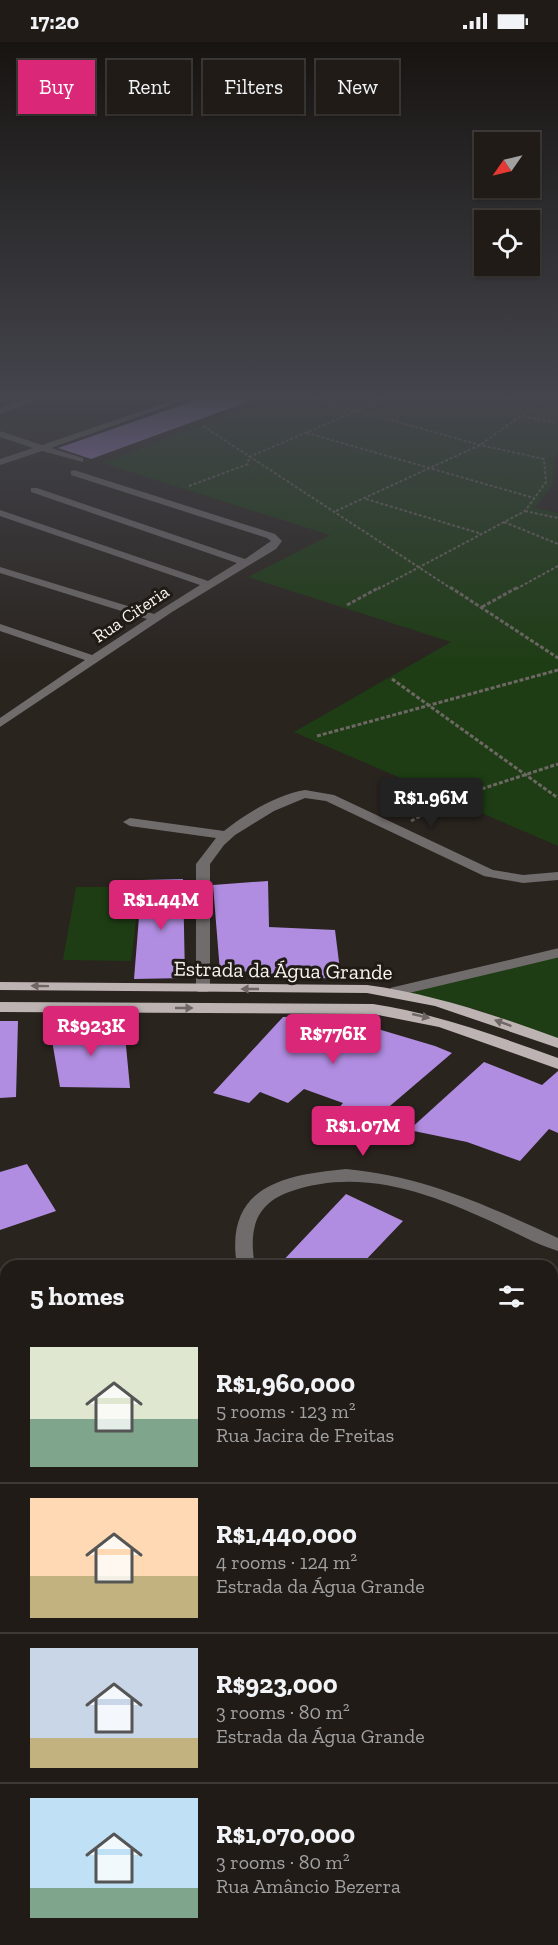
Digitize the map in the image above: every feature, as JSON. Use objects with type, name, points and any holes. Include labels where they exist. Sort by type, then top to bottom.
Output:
[{"type":"main road","name":"Estrada da Água Grande","points":[[0,986],[367,989],[393,992],[463,1008],[558,1043]]},
{"type":"main road","name":"Estrada da Água Grande","points":[[0,1007],[373,1009],[430,1018],[558,1064]]},
{"type":"street","name":"Rua Citeria","points":[[0,723],[207,584],[276,544],[277,541],[271,536],[123,489]]},
{"type":"street","points":[[34,490],[245,562]]},
{"type":"street","points":[[0,513],[207,584]]},
{"type":"street","points":[[0,570],[155,618]]},
{"type":"street","points":[[0,627],[93,659]]},
{"type":"street","points":[[202,989],[203,864],[210,849],[226,835],[284,800],[305,794],[329,798],[489,873],[523,879],[558,876]]},
{"type":"street","points":[[130,822],[226,835]]},
{"type":"street","points":[[245,1260],[241,1243],[245,1217],[266,1195],[311,1177],[348,1174],[390,1178],[477,1209],[558,1245]]},
{"type":"lane","points":[[393,992],[558,953]]},
{"type":"path","points":[[299,489],[558,658]]},
{"type":"path","points":[[336,512],[387,489]]},
{"type":"path","points":[[501,489],[534,498]]},
{"type":"path","points":[[347,605],[525,511],[541,489]]},
{"type":"path","points":[[366,498],[482,534]]},
{"type":"path","points":[[525,511],[558,518]]},
{"type":"path","points":[[504,522],[558,544]]},
{"type":"path","points":[[482,607],[558,566]]},
{"type":"path","points":[[317,736],[558,670]]},
{"type":"path","points":[[392,679],[558,798]]},
{"type":"path","points":[[395,830],[457,796],[558,764]]},
{"type":"green space","points":[[184,489],[549,489],[535,508],[558,513],[558,846],[294,732],[451,642],[248,577],[330,535]]},
{"type":"green space","points":[[76,887],[140,887],[131,961],[63,960]]},
{"type":"green space","points":[[558,956],[558,1039],[475,1009],[401,991]]},
{"type":"building","points":[[183,879],[185,978],[134,979],[142,880]]},
{"type":"building","points":[[268,881],[269,927],[335,930],[341,978],[261,979],[263,971],[220,972],[213,885]]},
{"type":"building","points":[[334,1016],[452,1053],[370,1123],[332,1116],[343,1103],[304,1089],[288,1103],[260,1092],[249,1103],[213,1093],[283,1017]]},
{"type":"building","points":[[0,1021],[18,1021],[16,1097],[0,1098]]},
{"type":"building","points":[[124,1025],[130,1088],[60,1087],[50,1029]]},
{"type":"building","points":[[484,1062],[542,1085],[558,1071],[558,1133],[549,1129],[520,1161],[467,1142],[409,1130]]},
{"type":"building","points":[[27,1164],[56,1211],[0,1230],[0,1172]]},
{"type":"building","points":[[346,1194],[403,1221],[366,1260],[284,1260]]}]
